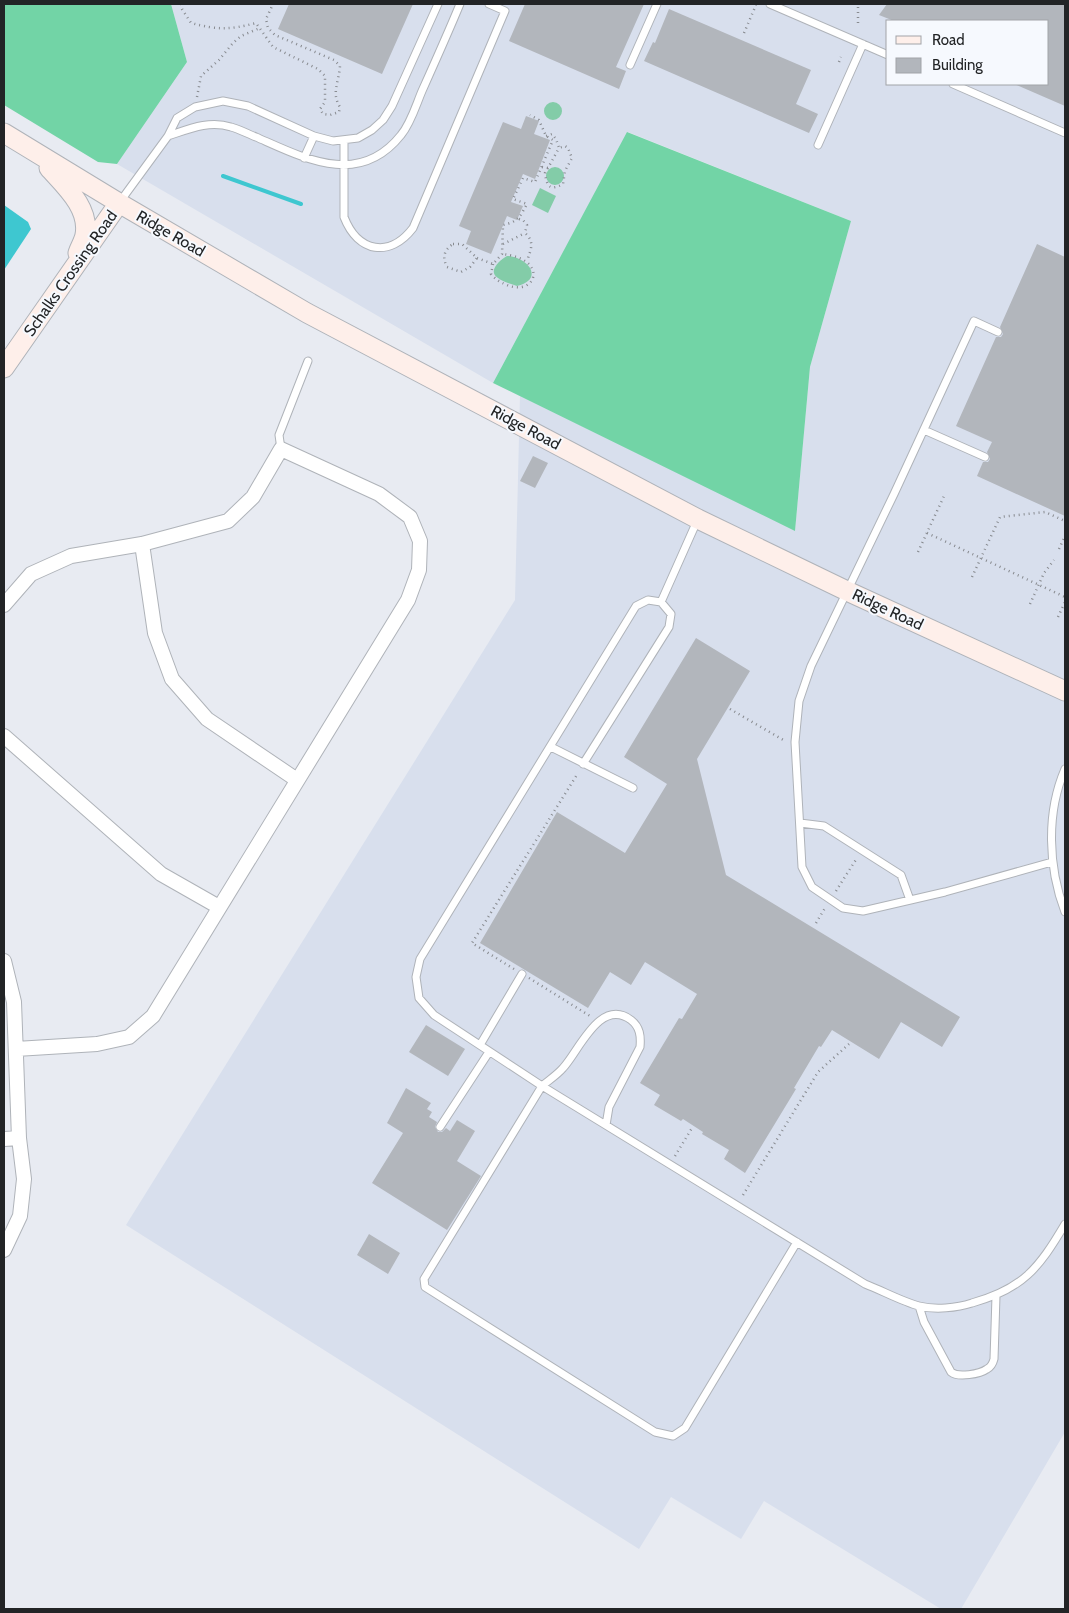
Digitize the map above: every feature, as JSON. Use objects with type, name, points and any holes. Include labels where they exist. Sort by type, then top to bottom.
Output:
[{"type":"street","name":"Ridge Road","points":[[4,133],[119,203],[306,312],[698,519],[848,591],[1065,691]]},
{"type":"street","points":[[35,153],[68,189],[79,205],[84,221],[85,234],[71,271]]},
{"type":"street","name":"Schalks Crossing Road","points":[[4,368],[119,203]]},
{"type":"street","points":[[4,605],[31,574],[71,556],[142,544],[228,521],[253,497],[281,449],[379,494],[410,517],[420,541],[419,570],[408,600],[153,1016],[129,1038],[97,1044],[16,1050]]},
{"type":"street","points":[[142,544],[155,633],[172,679],[207,719],[297,780]]},
{"type":"street","points":[[4,736],[161,874],[219,907]]},
{"type":"street","points":[[4,961],[14,1002],[19,1138],[24,1179],[20,1216],[4,1250]]},
{"type":"street","points":[[4,1139],[19,1138]]},
{"type":"lane","points":[[119,203],[168,136],[177,118],[194,107],[223,101],[248,106],[314,136],[332,141],[358,138],[372,130],[383,120],[392,106],[438,4]]},
{"type":"lane","points":[[168,136],[210,124],[231,127],[304,158],[323,164],[343,165],[359,163],[374,158],[389,148],[402,134],[460,4]]},
{"type":"lane","points":[[344,141],[344,217],[348,228],[356,238],[368,246],[380,248],[394,245],[406,237],[414,228],[506,11],[489,4]]},
{"type":"lane","points":[[630,65],[657,4]]},
{"type":"lane","points":[[770,4],[886,54]]},
{"type":"lane","points":[[818,145],[862,44]]},
{"type":"lane","points":[[955,85],[1065,133]]},
{"type":"lane","points":[[304,158],[314,136]]},
{"type":"lane","points":[[998,332],[974,320],[924,430],[811,666],[799,701],[795,742],[802,867],[812,887],[843,908],[863,911],[1052,862]]},
{"type":"lane","points":[[281,449],[279,435],[308,361]]},
{"type":"lane","points":[[924,430],[985,457]]},
{"type":"lane","points":[[662,602],[698,519]]},
{"type":"lane","points":[[584,764],[669,627],[671,614],[662,602],[648,600],[636,606],[420,959],[416,977],[419,998],[434,1016],[542,1086],[866,1284],[919,1306],[956,1308],[996,1296],[1022,1281],[1046,1255],[1065,1224]]},
{"type":"lane","points":[[550,747],[634,788]]},
{"type":"lane","points":[[1065,769],[1059,783],[1052,822],[1052,862],[1065,912]]},
{"type":"lane","points":[[800,823],[824,826],[901,874],[910,900]]},
{"type":"lane","points":[[480,1045],[522,974]]},
{"type":"lane","points":[[606,1125],[609,1107],[616,1090],[640,1048],[641,1038],[635,1023],[619,1014],[610,1015],[598,1021],[563,1068],[542,1086],[424,1279],[425,1286],[655,1432],[673,1436],[685,1428],[797,1242]]},
{"type":"lane","points":[[440,1127],[490,1052]]},
{"type":"lane","points":[[919,1306],[924,1322],[951,1372],[960,1376],[986,1370],[992,1365],[994,1359],[996,1296]]},
{"type":"path","points":[[181,4],[191,23],[214,29],[234,28],[256,23],[273,47],[318,69],[325,76],[326,102],[320,109],[323,114],[330,116],[338,112],[340,107],[334,90],[340,74],[340,66],[334,60],[275,35],[268,28],[266,19],[274,4]]},
{"type":"path","points":[[858,4],[858,22]]},
{"type":"path","points":[[744,33],[756,5]]},
{"type":"path","points":[[194,107],[201,76],[237,40],[260,28]]},
{"type":"path","points":[[839,62],[841,57]]},
{"type":"path","points":[[502,254],[512,255],[528,261],[533,270],[534,277],[530,282],[523,287],[516,288],[496,280],[492,274],[494,264],[502,254],[503,225],[516,222],[527,204],[513,199],[523,178],[535,182],[554,140],[546,136],[539,120],[530,115]]},
{"type":"path","points":[[546,136],[552,134],[559,148]]},
{"type":"path","points":[[565,146],[568,148],[572,158],[565,171],[563,184],[551,187],[547,184],[545,174],[559,148],[565,146]]},
{"type":"path","points":[[542,167],[548,168]]},
{"type":"path","points":[[503,244],[525,233],[527,225],[523,220],[519,219]]},
{"type":"path","points":[[525,233],[530,238],[532,244],[528,261]]},
{"type":"path","points":[[477,258],[470,267],[461,272],[447,267],[444,253],[453,244],[462,244],[477,258],[494,264]]},
{"type":"path","points":[[918,552],[944,496]]},
{"type":"path","points":[[972,577],[1000,517],[1045,512],[1065,521]]},
{"type":"path","points":[[927,533],[1065,597]]},
{"type":"path","points":[[1059,549],[1065,536]]},
{"type":"path","points":[[1030,604],[1044,573],[1054,560]]},
{"type":"path","points":[[1058,617],[1065,602]]},
{"type":"path","points":[[730,709],[786,742],[795,742]]},
{"type":"path","points":[[584,764],[472,943],[598,1021]]},
{"type":"path","points":[[816,923],[862,850]]},
{"type":"path","points":[[743,1195],[818,1072],[849,1044]]},
{"type":"path","points":[[670,1164],[692,1128]]},
{"type":"shaded area","points":[[171,4],[1065,4],[1065,1432],[961,1609],[941,1609],[764,1501],[741,1539],[671,1497],[639,1549],[126,1225],[515,600],[520,396],[795,530],[810,367],[851,221],[628,132],[493,383],[117,164],[187,62]]},
{"type":"green space","points":[[4,4],[171,4],[187,62],[117,164],[98,162],[4,105]]},
{"type":"green space","points":[[553,102],[559,105],[562,111],[559,117],[553,120],[547,117],[544,111],[547,105]]},
{"type":"green space","points":[[627,132],[851,221],[810,367],[795,531],[493,383]]},
{"type":"green space","points":[[555,167],[561,170],[564,176],[561,182],[555,185],[549,182],[546,176],[549,170]]},
{"type":"green space","points":[[540,188],[556,196],[548,213],[532,205]]},
{"type":"green space","points":[[507,256],[515,257],[527,264],[532,274],[525,283],[517,286],[502,281],[495,275],[494,269]]},
{"type":"water","points":[[4,205],[28,222],[31,229],[4,270]]},
{"type":"building","points":[[289,4],[413,4],[382,74],[278,29]]},
{"type":"building","points":[[525,4],[644,4],[616,67],[626,71],[619,89],[509,41]]},
{"type":"building","points":[[887,4],[1065,4],[1065,106],[1016,85],[1049,85],[1049,20],[892,20],[879,15]]},
{"type":"building","points":[[669,9],[811,70],[796,104],[818,114],[809,133],[644,61],[653,42],[655,43]]},
{"type":"building","points":[[526,116],[539,121],[534,134],[550,140],[535,179],[523,174],[511,202],[523,206],[517,220],[507,216],[491,254],[466,244],[471,231],[459,226],[503,122],[521,129]]},
{"type":"building","points":[[1037,244],[1065,257],[1065,516],[977,476],[983,462],[988,462],[990,459],[987,452],[992,442],[956,426],[996,337],[1001,337],[1003,334],[1000,327]]},
{"type":"building","points":[[533,456],[548,463],[535,488],[520,481]]},
{"type":"building","points":[[696,638],[750,671],[697,759],[726,875],[960,1017],[942,1047],[901,1022],[879,1059],[832,1030],[821,1047],[819,1046],[794,1088],[796,1089],[745,1173],[724,1159],[729,1150],[702,1134],[703,1132],[683,1119],[681,1121],[654,1105],[660,1095],[640,1083],[679,1018],[682,1019],[697,994],[645,962],[631,985],[610,972],[588,1008],[480,943],[557,812],[625,853],[667,784],[624,757]]},
{"type":"building","points":[[426,1025],[465,1049],[448,1076],[409,1052]]},
{"type":"building","points":[[406,1088],[431,1103],[427,1109],[432,1112],[429,1117],[437,1122],[435,1127],[438,1132],[442,1132],[446,1128],[450,1131],[457,1120],[475,1131],[457,1161],[481,1176],[447,1230],[372,1183],[403,1133],[387,1123]]},
{"type":"building","points":[[369,1234],[400,1253],[388,1274],[357,1255]]},
{"type":"waterway","points":[[223,176],[301,204]]}]
